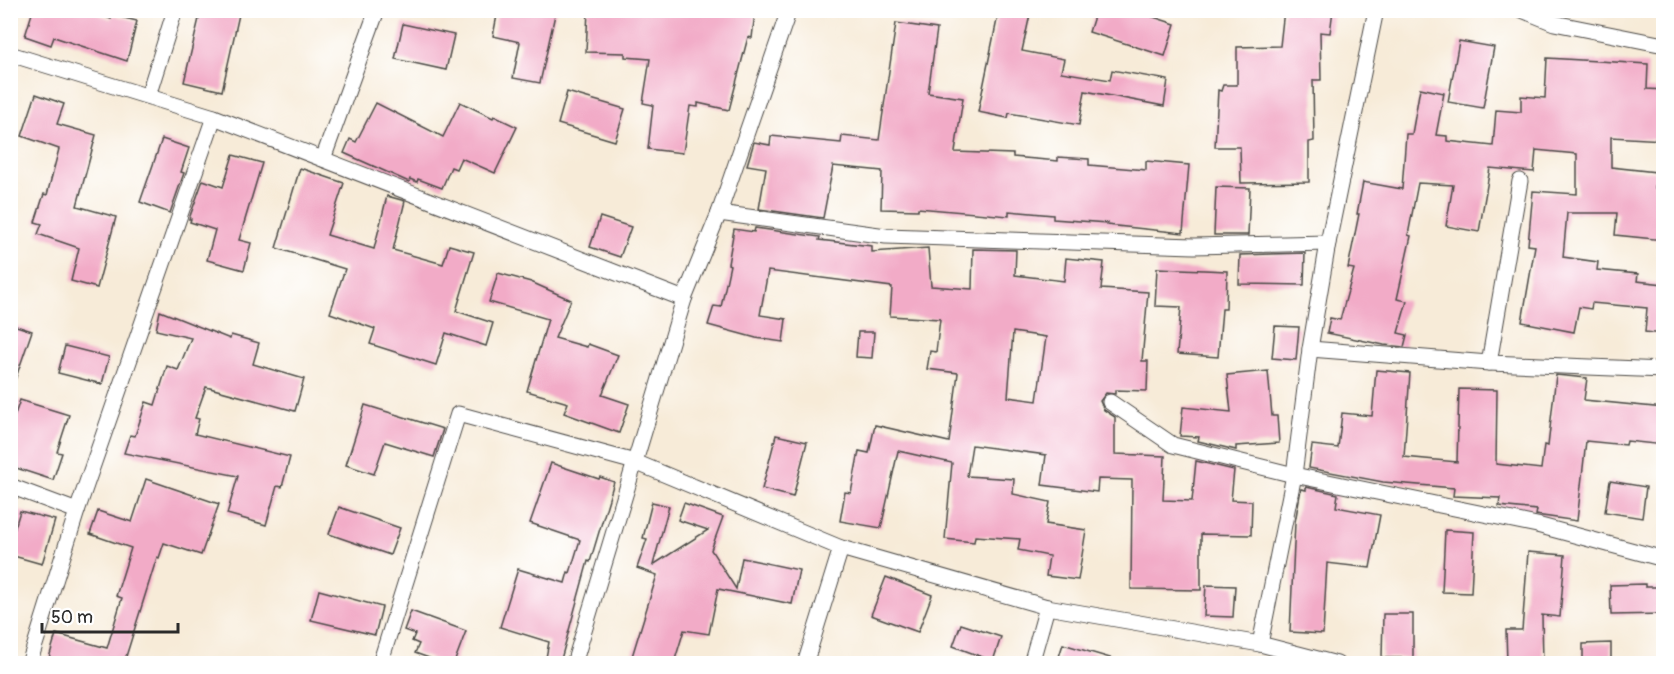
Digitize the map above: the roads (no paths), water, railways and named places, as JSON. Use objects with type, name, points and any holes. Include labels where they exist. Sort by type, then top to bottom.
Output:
[{"type":"street","points":[[148,96],[175,10]]},
{"type":"street","points":[[323,159],[377,10]]},
{"type":"street","points":[[574,663],[684,299],[719,213],[789,10]]},
{"type":"street","points":[[1260,644],[1294,475],[1310,349],[1328,243],[1376,10]]},
{"type":"street","points":[[1522,10],[1554,23],[1664,45]]},
{"type":"street","points":[[10,54],[214,117],[684,299]]},
{"type":"street","points":[[29,663],[77,511],[214,117]]},
{"type":"street","points":[[1489,363],[1520,181]]},
{"type":"street","points":[[719,213],[886,236],[1194,246],[1328,243]]},
{"type":"street","points":[[1310,349],[1489,363],[1664,370]]},
{"type":"street","points":[[1110,402],[1173,445],[1294,475],[1537,525],[1664,559]]},
{"type":"street","points":[[380,663],[458,414],[635,462],[841,548],[1047,607],[1260,644],[1337,663]]},
{"type":"street","points":[[10,486],[77,511]]},
{"type":"street","points":[[805,663],[841,548]]},
{"type":"street","points":[[1031,663],[1047,607]]}]
